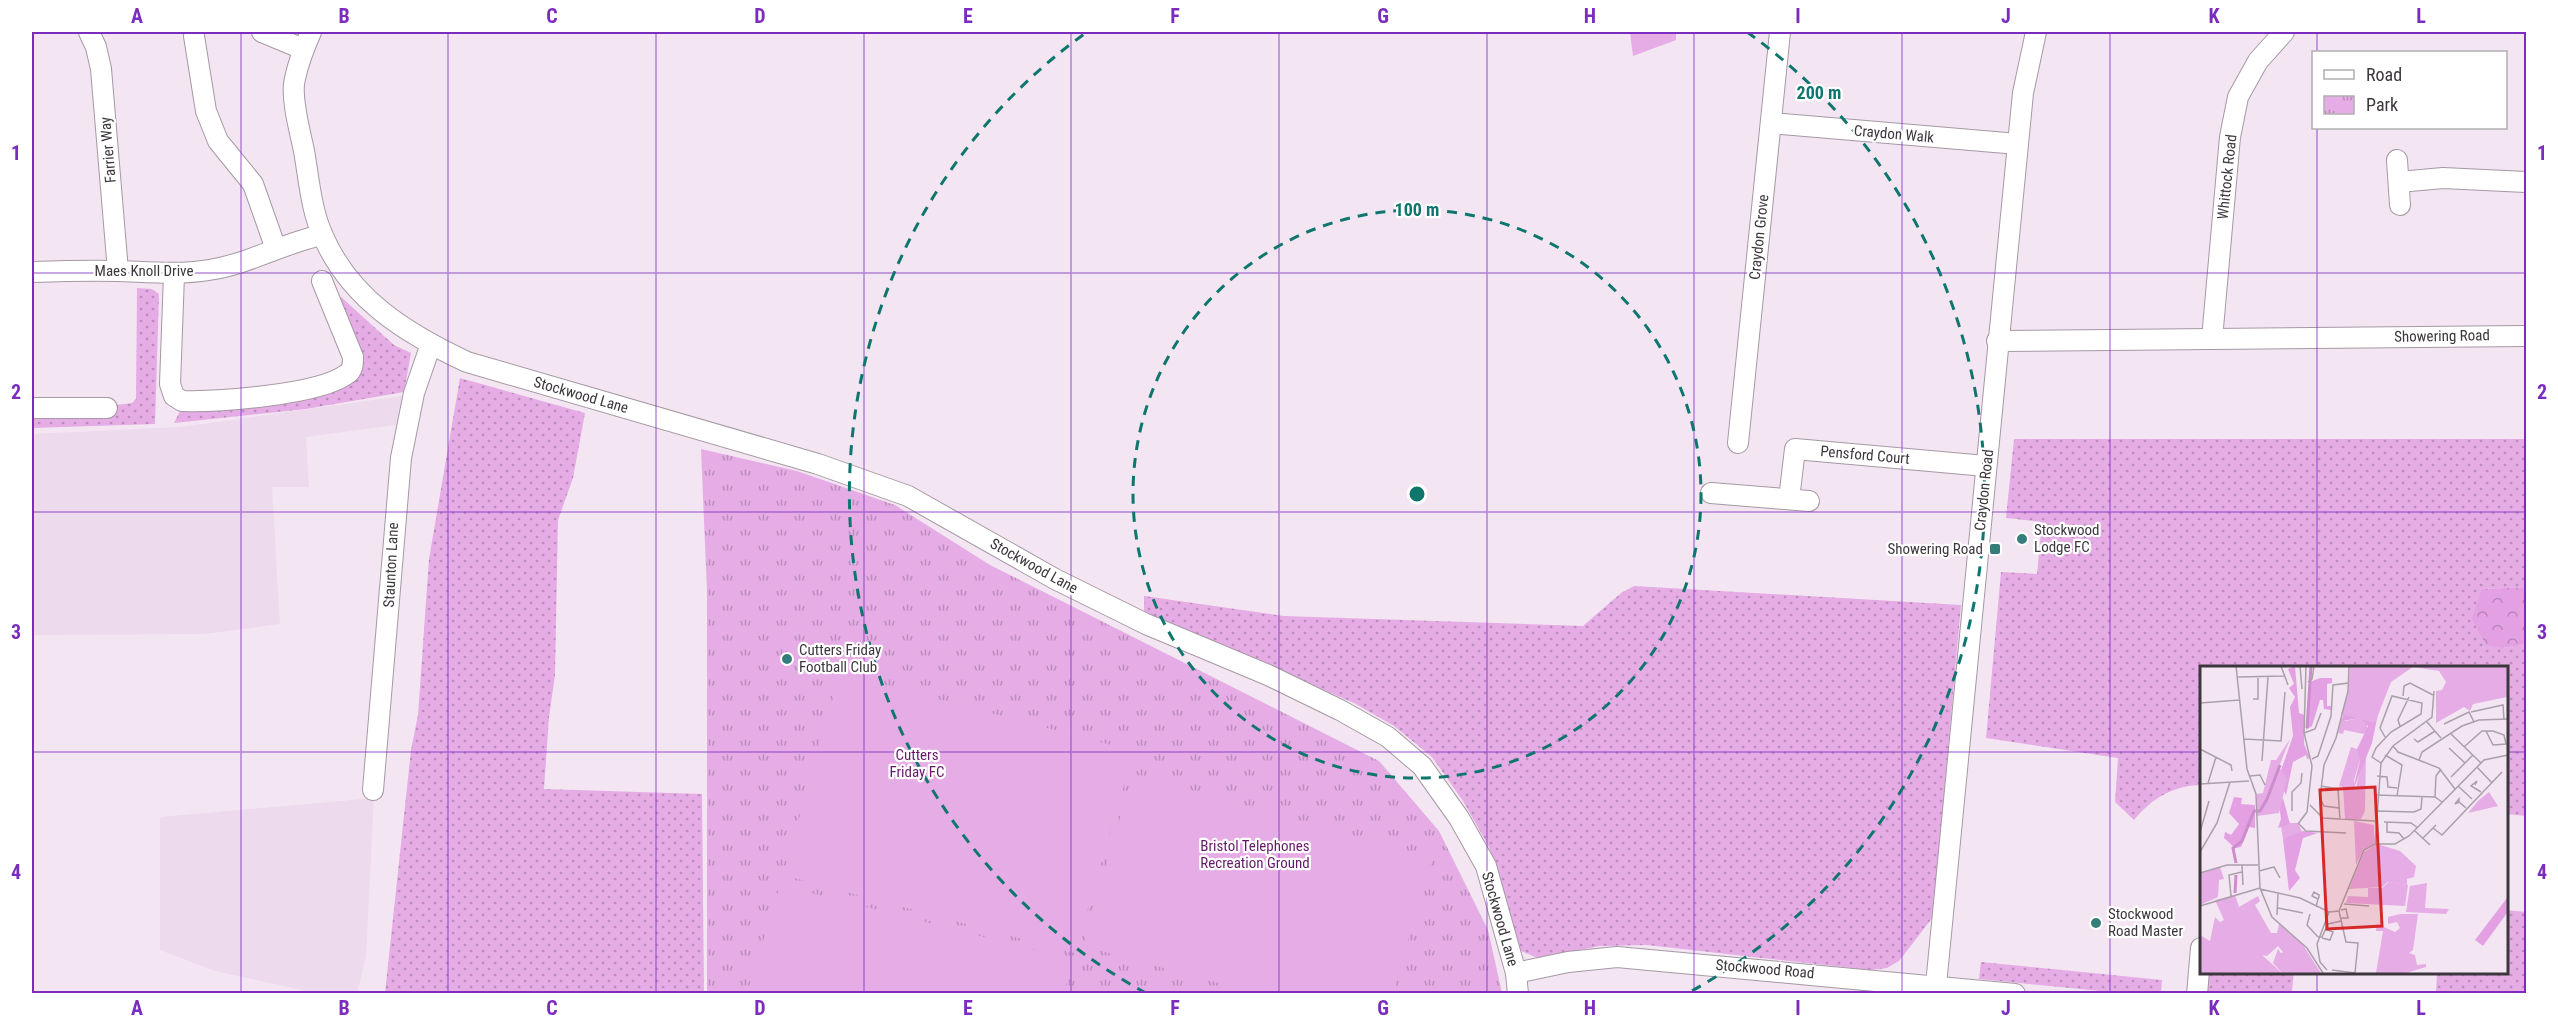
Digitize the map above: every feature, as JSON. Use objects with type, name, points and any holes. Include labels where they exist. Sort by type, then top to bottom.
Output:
[{"type":"street","name":"Farrier Way","points":[[88,32],[96,47],[100,69],[118,271]]},
{"type":"street","points":[[262,32],[307,40],[294,86],[312,197],[322,235]]},
{"type":"street","name":"Craydon Grove","points":[[1738,443],[1780,32]]},
{"type":"street","name":"Craydon Road","points":[[1936,985],[1997,341],[2023,93],[2036,32]]},
{"type":"street","name":"Whittock Road","points":[[2212,339],[2230,136],[2238,98],[2258,61],[2284,32]]},
{"type":"street","points":[[194,36],[206,111],[218,141],[253,184],[276,249]]},
{"type":"street","name":"Craydon Walk","points":[[1771,123],[2018,144]]},
{"type":"street","points":[[2397,160],[2400,205]]},
{"type":"street","points":[[2399,182],[2443,178],[2526,183]]},
{"type":"street","name":"Maes Knoll Drive","points":[[32,272],[118,271],[174,275],[238,265],[276,249],[322,235]]},
{"type":"street","name":"Stockwood Lane","points":[[322,235],[338,266],[363,296],[394,322],[467,362],[818,464],[908,496],[1054,579],[1146,624],[1268,675],[1340,710],[1378,732],[1422,766],[1459,818],[1486,866],[1516,973],[1518,993]]},
{"type":"street","points":[[174,275],[170,384],[174,396],[182,400],[263,397],[323,384],[348,374],[353,366],[353,357],[322,281]]},
{"type":"street","name":"Showering Road","points":[[1997,341],[2526,336]]},
{"type":"street","name":"Staunton Lane","points":[[373,790],[401,458],[414,393],[431,344]]},
{"type":"street","points":[[32,408],[107,408]]},
{"type":"street","name":"Pensford Court","points":[[1789,499],[1795,449],[1986,466]]},
{"type":"street","points":[[1711,493],[1809,501]]},
{"type":"street","name":"Stockwood Road","points":[[1516,973],[1568,962],[1617,957],[2015,993]]},
{"type":"street","points":[[2197,993],[2200,959]]},
{"type":"shaded area","points":[[402,396],[396,425],[306,437],[309,487],[272,487],[280,624],[204,634],[32,635],[32,434],[180,427]]},
{"type":"shaded area","points":[[374,798],[366,956],[358,990],[355,993],[316,993],[215,971],[160,950],[160,817]]},
{"type":"green space","points":[[1630,32],[1676,32],[1676,40],[1633,56]]},
{"type":"green space","points":[[137,288],[152,289],[159,294],[155,424],[32,428],[32,416],[132,403],[136,399]]},
{"type":"green space","points":[[341,297],[394,345],[411,353],[404,392],[306,409],[174,423],[181,409],[288,399],[362,358],[360,347],[338,305],[337,300]]},
{"type":"green space","points":[[460,378],[585,413],[573,478],[558,520],[555,675],[549,717],[544,789],[702,794],[704,993],[385,993],[411,750],[418,715],[429,559]]},
{"type":"green space","points":[[2014,439],[2526,439],[2526,587],[2482,589],[2503,648],[2526,644],[2526,816],[2507,814],[2507,666],[2200,666],[2200,785],[2182,788],[2164,795],[2134,820],[2115,802],[2118,758],[1986,738],[2001,572],[2037,574],[2042,522],[2006,518]]},
{"type":"green space","name":"Cutters Friday FC","points":[[701,449],[797,471],[895,505],[990,565],[1379,761],[1439,831],[1488,930],[1502,993],[707,993],[707,591]]},
{"type":"green space","points":[[1634,586],[1961,605],[1933,917],[1899,961],[1887,968],[1870,970],[1647,945],[1600,946],[1538,958],[1521,951],[1511,927],[1489,847],[1463,801],[1432,757],[1394,726],[1354,703],[1144,612],[1144,596],[1284,616],[1583,626],[1621,593]]},
{"type":"green space","points":[[2526,587],[2526,644],[2503,648],[2486,645],[2472,619],[2482,589]]},
{"type":"green space","points":[[840,673],[1134,751],[1075,953],[783,875]]},
{"type":"green space","name":"Bristol Telephones Recreation Ground","points":[[1133,774],[1432,858],[1393,993],[1256,993],[1083,946]]},
{"type":"green space","points":[[780,885],[1074,960],[1064,993],[747,993]]},
{"type":"green space","points":[[2507,910],[2526,912],[2526,993],[2436,993],[2437,974],[2507,974]]},
{"type":"green space","points":[[1981,962],[2162,980],[2161,993],[2120,993],[1979,979]]},
{"type":"green space","points":[[2206,974],[2294,974],[2292,991],[2310,993],[2206,994]]},
{"type":"place","name":"Stockwood Lodge FC","points":[[2022,539]]},
{"type":"place","name":"Showering Road","points":[[1995,549]]},
{"type":"place","name":"Cutters Friday Football Club","points":[[787,659]]},
{"type":"place","name":"Stockwood Road Master","points":[[2096,923]]}]
